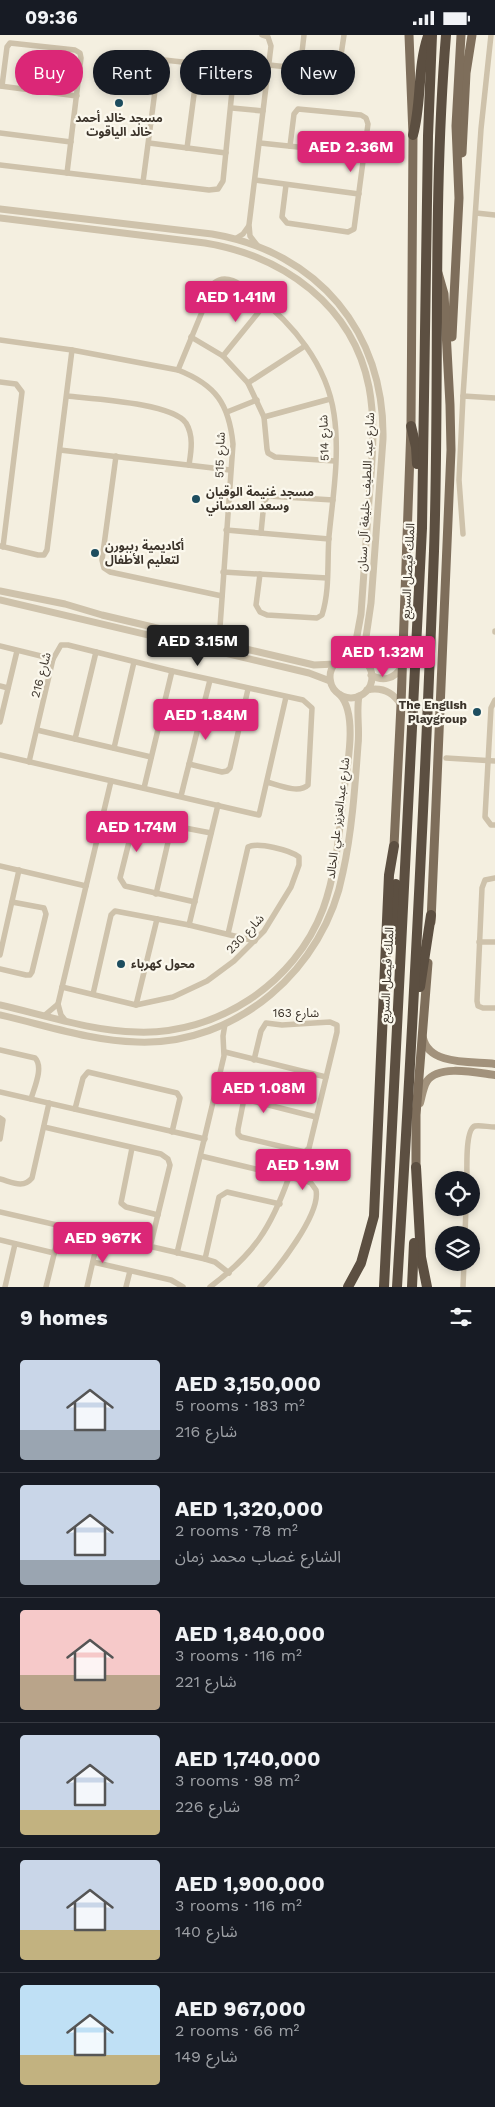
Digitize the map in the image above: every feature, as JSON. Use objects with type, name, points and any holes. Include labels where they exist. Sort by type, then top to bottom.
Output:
[{"type":"highway","points":[[413,135],[422,60],[430,35]]},
{"type":"highway","name":"الملك فيصل السريع","points":[[384,1287],[422,528],[430,35]]},
{"type":"highway","name":"الملك فيصل السريع","points":[[397,1287],[417,1037],[434,549],[439,143],[446,35]]},
{"type":"highway","points":[[410,426],[416,447],[418,511],[422,528]]},
{"type":"highway","points":[[394,846],[398,1005]]},
{"type":"highway","points":[[348,1287],[361,1263],[374,1216],[389,875],[394,846]]},
{"type":"highway","points":[[417,1037],[432,915]]},
{"type":"highway","points":[[412,1287],[416,1167]]},
{"type":"highway","points":[[416,1167],[421,1257],[427,1287]]},
{"type":"main road","name":"الملك فيصل السريع","points":[[394,846],[401,705],[410,426],[413,135],[409,35]]},
{"type":"main road","points":[[459,175],[467,67],[472,35]]},
{"type":"main road","points":[[449,382],[459,212],[456,117],[461,38]]},
{"type":"main road","name":"الملك فيصل السريع","points":[[432,915],[450,473],[449,382],[444,294],[438,273]]},
{"type":"main road","name":"الملك فيصل السريع","points":[[416,1167],[417,1037]]},
{"type":"main road","points":[[417,1037],[436,1056],[495,1064]]},
{"type":"main road","points":[[482,1074],[480,1067],[484,1063]]},
{"type":"main road","points":[[416,1115],[427,1081],[432,1077],[446,1071],[495,1075]]},
{"type":"street","points":[[262,35],[268,37],[271,43],[270,50]]},
{"type":"street","points":[[302,50],[304,35]]},
{"type":"street","points":[[342,50],[344,35]]},
{"type":"street","points":[[463,534],[459,480],[463,396],[481,129],[492,36]]},
{"type":"street","points":[[67,173],[77,96],[81,56],[79,52],[74,50],[10,43],[1,86],[77,96]]},
{"type":"street","points":[[143,182],[159,65],[167,60],[180,61]]},
{"type":"street","points":[[187,148],[194,95]]},
{"type":"street","points":[[0,165],[214,191],[218,189],[223,181],[233,95]]},
{"type":"street","points":[[257,245],[250,236],[249,225],[265,95]]},
{"type":"street","points":[[232,108],[263,111]]},
{"type":"street","points":[[286,185],[282,217],[286,223],[350,232],[355,227],[368,122],[361,115],[297,109],[294,114],[290,146]]},
{"type":"street","points":[[0,133],[71,142]]},
{"type":"street","points":[[148,143],[226,153]]},
{"type":"street","points":[[260,143],[364,154]]},
{"type":"street","points":[[255,180],[359,194]]},
{"type":"street","name":"شارع عبد اللطيف خليفة آل سنان","points":[[0,209],[207,233],[257,245],[286,259],[317,281],[346,312],[366,346],[376,374],[382,405],[383,439],[371,609],[365,643],[366,663]]},
{"type":"street","points":[[476,213],[495,215]]},
{"type":"street","points":[[59,216],[61,225],[69,220],[93,223],[105,222]]},
{"type":"street","name":"شارع عبد اللطيف خليفة آل سنان","points":[[0,218],[227,247],[266,260],[301,281],[324,302],[337,318],[360,358],[368,386],[372,412],[372,462],[361,614],[356,641],[348,657]]},
{"type":"street","points":[[235,239],[245,232],[249,225]]},
{"type":"street","name":"شارع 514","points":[[178,369],[214,283],[218,279],[229,279],[266,303],[284,319],[305,346],[320,370],[330,399],[336,433],[333,500],[322,615],[317,618],[267,615],[260,612],[256,605],[260,574]]},
{"type":"street","points":[[223,356],[266,303]]},
{"type":"street","points":[[191,337],[223,356],[248,383],[264,417],[267,449],[271,455],[275,457],[335,461]]},
{"type":"street","name":"شارع 515","points":[[0,341],[72,350],[178,369],[193,375],[211,387],[227,413],[233,444],[220,627]]},
{"type":"street","points":[[248,383],[305,346]]},
{"type":"street","points":[[0,382],[16,384],[22,392],[2,546],[44,555],[48,550],[72,350]]},
{"type":"street","points":[[67,396],[160,408],[179,416],[186,423],[190,433],[189,465]]},
{"type":"street","points":[[463,396],[495,398]]},
{"type":"street","points":[[264,417],[330,399]]},
{"type":"street","points":[[227,413],[257,400]]},
{"type":"street","points":[[60,449],[230,470]]},
{"type":"street","points":[[116,456],[102,561],[104,568],[110,572],[222,596]]},
{"type":"street","points":[[372,462],[374,474],[372,490],[378,494]]},
{"type":"street","points":[[261,533],[264,502],[268,496],[333,500]]},
{"type":"street","points":[[226,530],[329,539]]},
{"type":"street","points":[[223,572],[327,578]]},
{"type":"street","points":[[0,591],[73,606],[314,665],[335,664],[348,657],[358,658],[366,663],[371,675],[371,683],[367,690],[359,696],[351,698],[340,695],[335,691],[330,681],[331,672],[335,664]]},
{"type":"street","points":[[0,600],[57,615],[314,674],[330,681]]},
{"type":"street","points":[[57,615],[61,610],[61,604]]},
{"type":"street","points":[[68,617],[68,611],[73,606]]},
{"type":"street","points":[[207,639],[215,634],[220,627]]},
{"type":"street","points":[[220,627],[222,637],[230,645]]},
{"type":"street","name":"شارع 216","points":[[29,762],[53,659],[61,645],[303,700],[312,708],[308,785],[304,789],[298,789],[267,782]]},
{"type":"street","points":[[0,647],[53,659]]},
{"type":"street","points":[[0,722],[17,651]]},
{"type":"street","points":[[75,739],[96,652]]},
{"type":"street","points":[[114,748],[134,662]]},
{"type":"street","points":[[371,675],[381,679],[391,678],[399,672],[402,666]]},
{"type":"street","points":[[144,788],[172,671]]},
{"type":"street","points":[[181,796],[210,680]]},
{"type":"street","points":[[0,686],[8,688]]},
{"type":"street","points":[[189,764],[222,772],[230,768],[248,689]]},
{"type":"street","points":[[367,690],[387,691],[394,695],[401,705]]},
{"type":"street","name":"شارع عبدالعزيز علي الخالد","points":[[0,1005],[109,1029],[137,1032],[167,1031],[220,1016],[264,989],[290,964],[305,943],[319,919],[329,891],[336,862],[349,737],[348,710],[340,695]]},
{"type":"street","name":"شارع عبدالعزيز علي الخالد","points":[[0,1015],[91,1036],[135,1042],[173,1040],[209,1030],[225,1023],[257,1006],[284,983],[313,948],[332,914],[340,886],[347,850],[358,744],[359,696]]},
{"type":"street","points":[[0,755],[259,815],[286,697]]},
{"type":"street","points":[[495,700],[491,708],[492,761],[485,817],[491,825],[495,825]]},
{"type":"street","points":[[37,730],[151,757]]},
{"type":"street","points":[[446,758],[492,761]]},
{"type":"street","points":[[65,1020],[59,1011],[58,1005],[111,781]]},
{"type":"street","points":[[189,925],[218,805]]},
{"type":"street","points":[[195,902],[125,887],[120,878],[134,823],[138,819],[211,833]]},
{"type":"street","points":[[156,893],[172,825]]},
{"type":"street","name":"شارع 230","points":[[62,987],[136,1005],[173,997],[207,981],[234,961],[255,941],[278,911],[290,887],[300,861],[299,857],[294,853],[255,844],[248,847],[228,934]]},
{"type":"street","points":[[0,866],[86,886]]},
{"type":"street","points":[[0,955],[19,870]]},
{"type":"street","points":[[495,878],[485,880],[482,888],[478,1006],[495,1008]]},
{"type":"street","points":[[0,969],[26,975],[32,973],[46,914],[44,908],[12,901]]},
{"type":"street","points":[[93,994],[111,915],[115,911],[189,925],[255,941]]},
{"type":"street","points":[[136,1005],[157,919]]},
{"type":"street","points":[[479,942],[495,942]]},
{"type":"street","points":[[45,1015],[58,1005]]},
{"type":"street","name":"شارع 163","points":[[244,1099],[238,1129],[241,1137],[305,1152],[309,1148],[337,1032],[337,1025],[330,1022],[282,1025],[266,1023],[261,1031],[254,1060]]},
{"type":"street","points":[[177,1253],[225,1052],[223,1040],[225,1023]]},
{"type":"street","points":[[209,1030],[223,1040]]},
{"type":"street","points":[[0,1050],[35,1058],[38,1061],[39,1067],[31,1099]]},
{"type":"street","points":[[225,1052],[326,1077]]},
{"type":"street","points":[[75,1109],[85,1074],[88,1072],[177,1093],[180,1098],[172,1132]]},
{"type":"street","points":[[0,1092],[205,1139]]},
{"type":"street","points":[[216,1092],[316,1117]]},
{"type":"street","points":[[0,1179],[21,1185],[27,1183],[32,1178],[49,1103]]},
{"type":"street","points":[[0,1118],[3,1120],[3,1124],[0,1139]]},
{"type":"street","points":[[467,1171],[470,1129],[475,1126],[495,1127]]},
{"type":"street","points":[[44,1127],[161,1154],[170,1161],[150,1247]]},
{"type":"street","points":[[132,1148],[121,1203],[126,1207],[158,1215]]},
{"type":"street","points":[[201,1156],[311,1183],[316,1189],[316,1198],[292,1248],[260,1287]]},
{"type":"street","points":[[210,1287],[247,1256],[266,1231],[280,1204],[289,1177]]},
{"type":"street","points":[[205,1259],[219,1197],[222,1193],[227,1192],[280,1204]]},
{"type":"street","points":[[0,1212],[205,1259],[216,1262],[229,1273]]},
{"type":"street","points":[[46,1287],[61,1226]]},
{"type":"street","points":[[87,1287],[99,1235]]},
{"type":"street","points":[[0,1240],[54,1253]]},
{"type":"street","points":[[5,1287],[15,1244]]},
{"type":"street","points":[[93,1262],[171,1280],[183,1287]]},
{"type":"street","points":[[126,1287],[130,1271]]},
{"type":"street","points":[[464,1271],[464,1287]]},
{"type":"place","name":"مسجد خالد أحمد خالد الياقوت","points":[[119,103]]},
{"type":"place","name":"مسجد غنيمة الوقيان وسعد العدساني","points":[[196,499]]},
{"type":"place","name":"أكاديمية ريبورن لتعليم الأطفال","points":[[95,553]]},
{"type":"place","name":"The English Playgroup","points":[[477,712]]},
{"type":"place","name":"محول كهرباء","points":[[121,964]]}]
